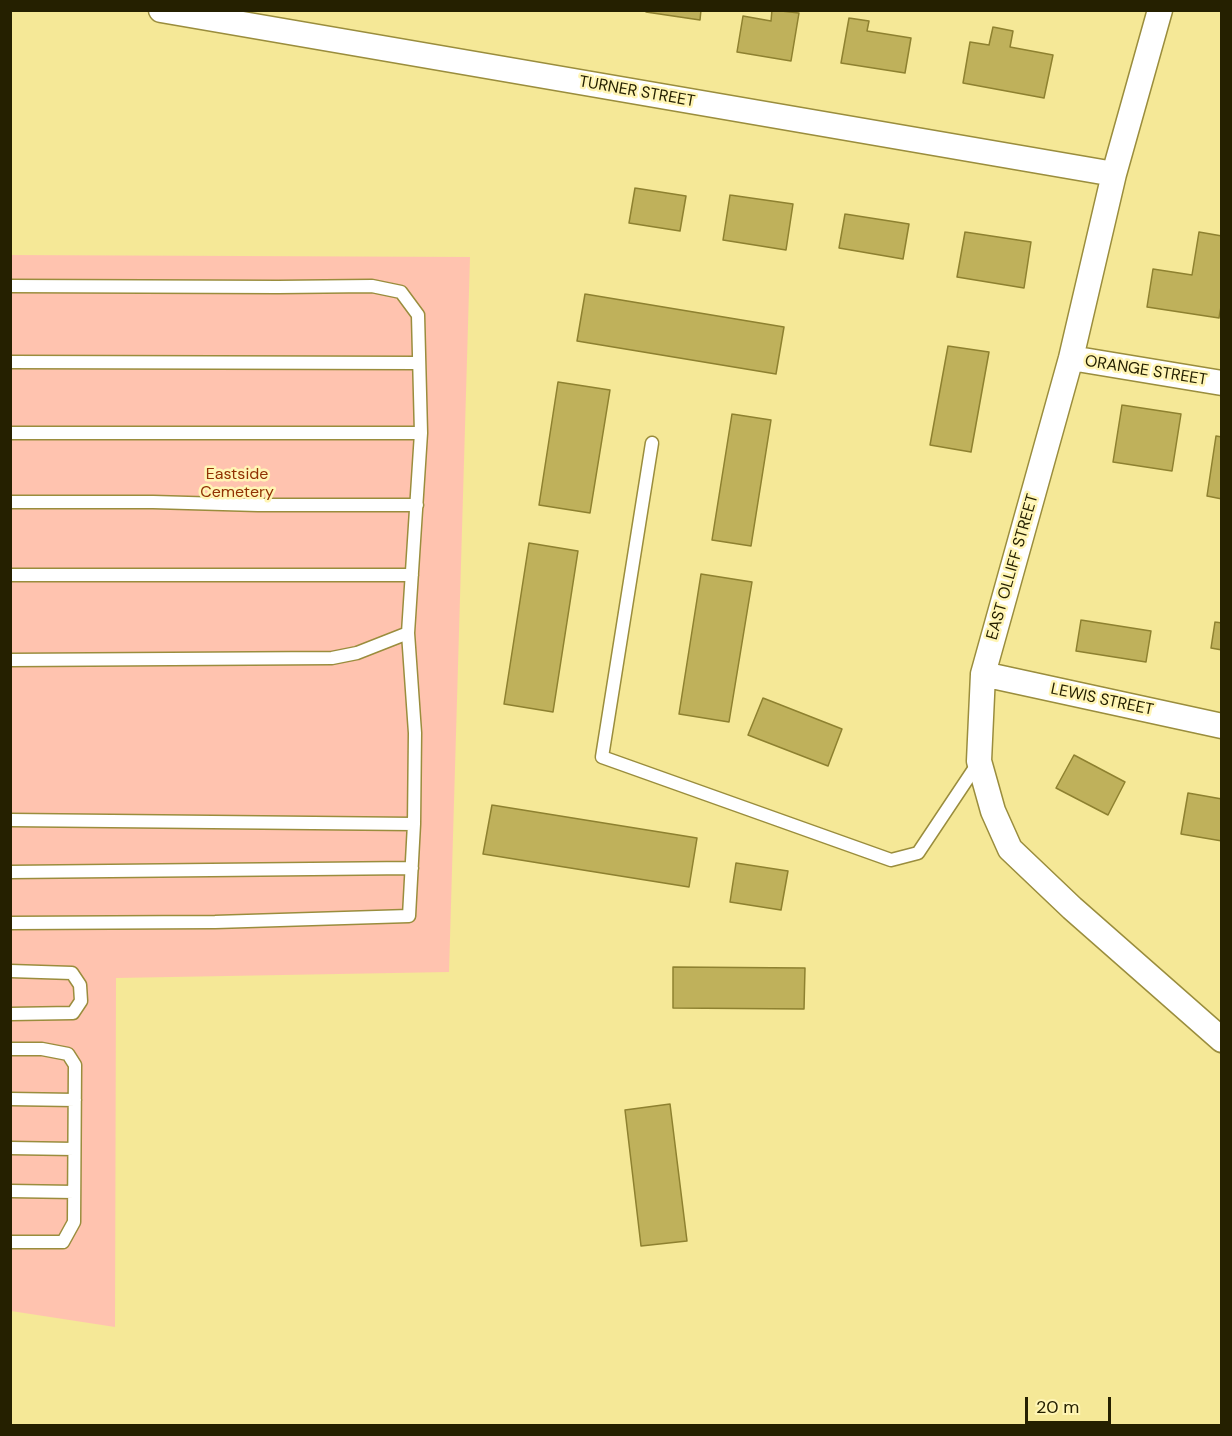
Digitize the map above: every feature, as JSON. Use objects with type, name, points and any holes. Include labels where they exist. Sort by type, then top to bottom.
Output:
[{"type":"street","name":"TURNER STREET","points":[[161,10],[204,14],[1114,174]]},
{"type":"street","name":"EAST OLLIFF STREET","points":[[1160,10],[1114,174],[1071,358],[983,674],[979,761],[993,811],[1010,849],[1072,908],[1221,1040]]},
{"type":"street","name":"ORANGE STREET","points":[[1071,358],[1221,383]]},
{"type":"street","name":"LEWIS STREET","points":[[983,674],[1221,726]]},
{"type":"lane","points":[[10,286],[372,286],[400,292],[418,315],[421,433],[408,633],[415,733],[414,824],[409,916],[215,922],[10,923]]},
{"type":"lane","points":[[10,362],[419,363]]},
{"type":"lane","points":[[10,433],[421,433]]},
{"type":"lane","points":[[652,443],[602,757],[891,860],[918,853],[979,761]]},
{"type":"lane","points":[[10,502],[417,505]]},
{"type":"lane","points":[[10,575],[412,575]]},
{"type":"lane","points":[[10,660],[332,658],[357,653],[408,633]]},
{"type":"lane","points":[[10,820],[414,824]]},
{"type":"lane","points":[[10,872],[412,868]]},
{"type":"lane","points":[[10,971],[72,973],[80,985],[81,1001],[73,1013],[10,1014]]},
{"type":"lane","points":[[10,1049],[42,1049],[68,1054],[75,1065],[74,1222],[63,1242],[10,1242]]},
{"type":"lane","points":[[10,1099],[75,1100]]},
{"type":"lane","points":[[10,1148],[74,1149]]},
{"type":"lane","points":[[10,1191],[74,1192]]},
{"type":"green space","name":"Eastside Cemetery","points":[[10,255],[470,257],[449,972],[116,978],[115,1327],[11,1311]]},
{"type":"building","points":[[646,10],[701,10],[700,20],[646,12]]},
{"type":"building","points":[[772,10],[799,13],[791,61],[737,52],[743,16],[771,21]]},
{"type":"building","points":[[849,18],[869,21],[867,31],[911,38],[905,73],[841,63]]},
{"type":"building","points":[[993,27],[1013,31],[1010,47],[1053,55],[1044,98],[963,83],[970,42],[989,45]]},
{"type":"building","points":[[635,188],[686,196],[680,231],[629,223]]},
{"type":"building","points":[[730,195],[793,204],[786,250],[723,240]]},
{"type":"building","points":[[845,214],[909,224],[903,259],[839,248]]},
{"type":"building","points":[[965,232],[1031,242],[1024,288],[957,277]]},
{"type":"building","points":[[1199,232],[1222,236],[1222,301],[1219,318],[1147,307],[1153,269],[1192,275]]},
{"type":"building","points":[[585,294],[784,327],[776,374],[577,341]]},
{"type":"building","points":[[948,346],[989,352],[971,452],[930,445]]},
{"type":"building","points":[[558,382],[610,390],[590,513],[539,505]]},
{"type":"building","points":[[1122,405],[1181,414],[1172,471],[1113,462]]},
{"type":"building","points":[[732,414],[771,420],[751,546],[712,540]]},
{"type":"building","points":[[1216,436],[1222,437],[1222,499],[1207,496]]},
{"type":"building","points":[[529,543],[578,551],[553,712],[504,704]]},
{"type":"building","points":[[701,574],[752,582],[729,722],[679,714]]},
{"type":"building","points":[[1081,620],[1151,631],[1146,662],[1076,651]]},
{"type":"building","points":[[1215,622],[1222,623],[1222,650],[1211,648]]},
{"type":"building","points":[[763,698],[842,729],[828,766],[748,735]]},
{"type":"building","points":[[1074,755],[1125,782],[1108,815],[1056,788]]},
{"type":"building","points":[[1188,793],[1222,799],[1222,841],[1181,834]]},
{"type":"building","points":[[492,805],[697,838],[689,887],[483,854]]},
{"type":"building","points":[[736,863],[788,871],[781,910],[730,902]]},
{"type":"building","points":[[673,967],[805,968],[804,1009],[673,1008]]},
{"type":"building","points":[[670,1104],[687,1241],[641,1246],[625,1110]]}]
